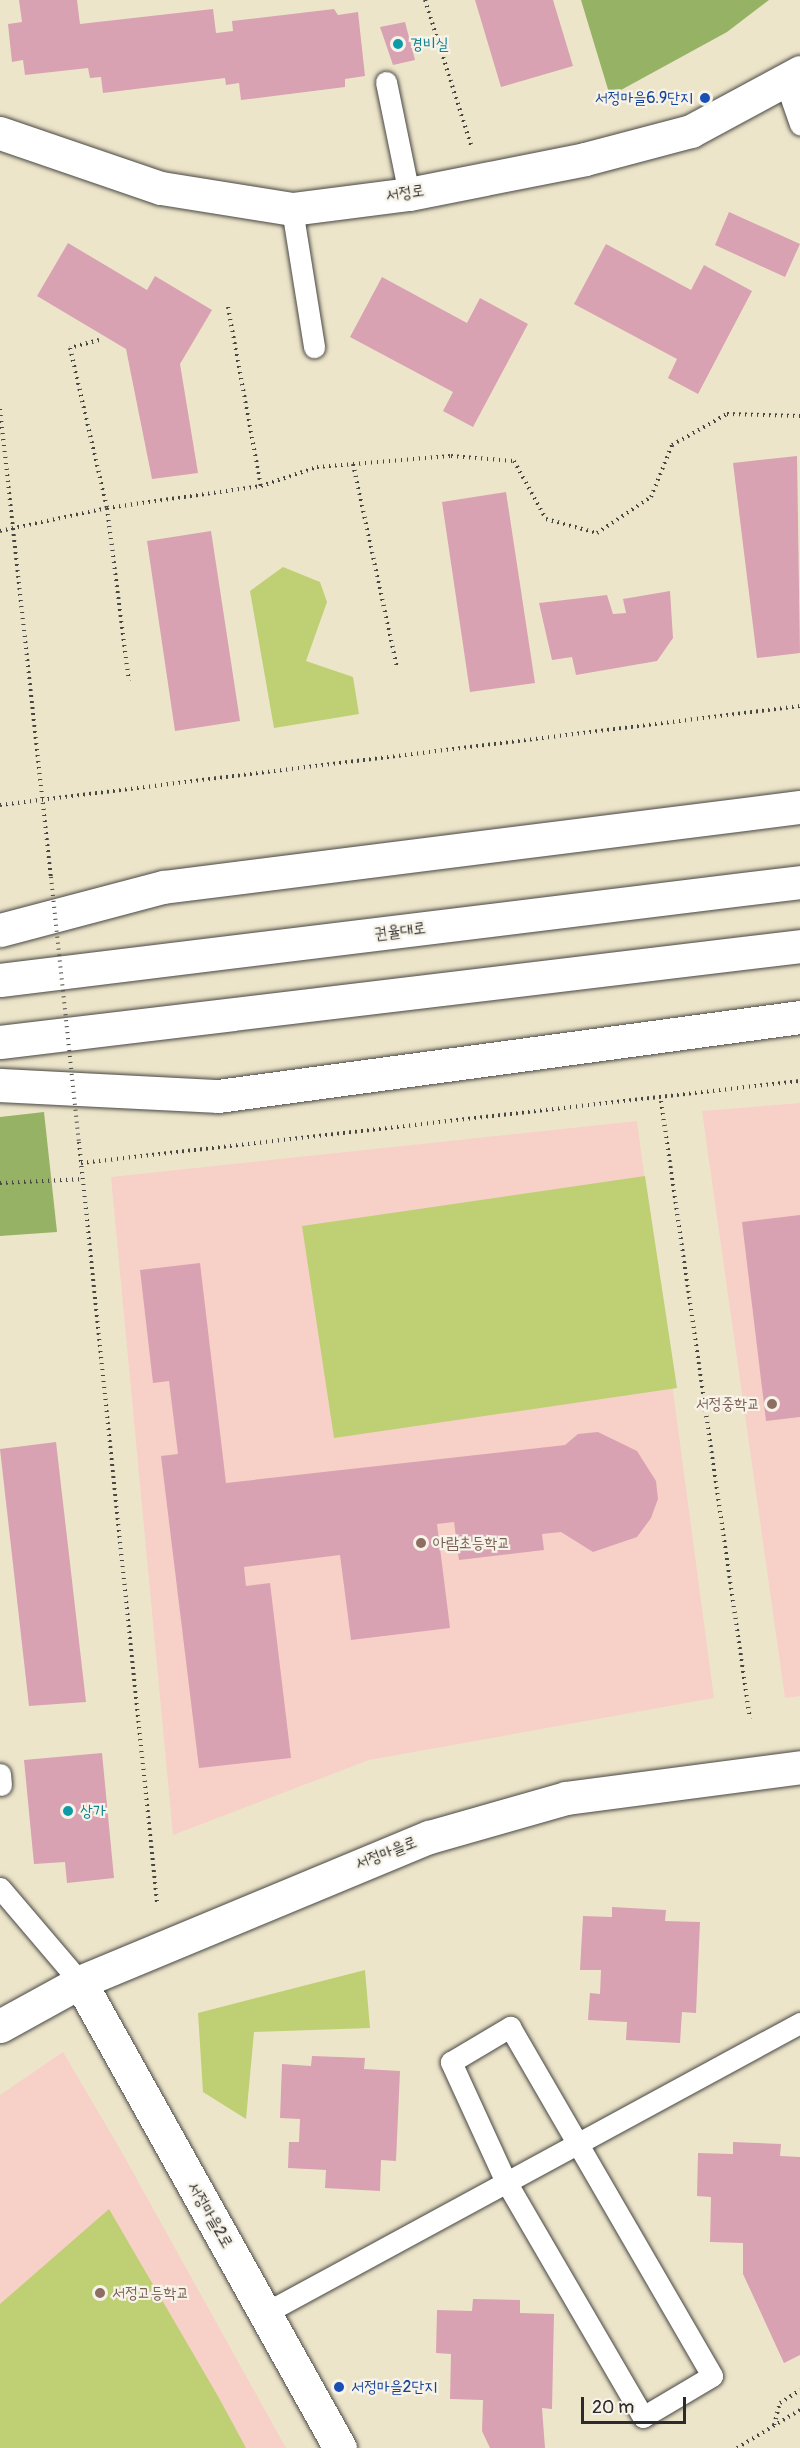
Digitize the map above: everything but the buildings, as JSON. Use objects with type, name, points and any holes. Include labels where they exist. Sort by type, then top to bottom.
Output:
[{"type":"main road","name":"서정로","points":[[0,133],[161,188],[292,209],[409,194],[585,159],[691,131],[793,77]]},
{"type":"main road","points":[[0,930],[162,887],[800,807]]},
{"type":"main road","name":"권율대로","points":[[0,980],[800,882]]},
{"type":"main road","points":[[0,1042],[800,946]]},
{"type":"main road","points":[[0,1085],[218,1095],[800,1017]]},
{"type":"main road","name":"서정마을로","points":[[0,2026],[80,1982],[429,1837],[566,1798],[800,1767]]},
{"type":"main road","name":"서정마을2로","points":[[80,1982],[267,2312],[340,2448]]},
{"type":"lane","points":[[793,77],[800,124]]},
{"type":"lane","points":[[386,82],[409,194]]},
{"type":"lane","points":[[292,209],[314,347]]},
{"type":"lane","points":[[0,1888],[80,1982]]},
{"type":"lane","points":[[267,2312],[505,2180],[800,2023]]},
{"type":"lane","points":[[510,2028],[576,2142],[712,2376],[643,2417],[505,2180],[451,2062],[510,2028]]},
{"type":"path","points":[[425,0],[471,145]]},
{"type":"path","points":[[228,307],[261,486]]},
{"type":"path","points":[[99,340],[70,348],[107,507],[129,681]]},
{"type":"path","points":[[0,409],[83,1179],[156,1902]]},
{"type":"path","points":[[0,531],[107,507],[261,486],[316,467],[451,456],[514,461],[546,519],[597,533],[651,497],[672,445],[727,414],[800,416]]},
{"type":"path","points":[[352,464],[397,668]]},
{"type":"path","points":[[0,805],[800,706]]},
{"type":"path","points":[[81,1163],[661,1101],[800,1081]]},
{"type":"path","points":[[661,1101],[750,1719]]},
{"type":"path","points":[[0,1183],[83,1179]]},
{"type":"path","points":[[774,2425],[780,2403],[800,2390]]},
{"type":"path","points":[[737,2448],[800,2410]]},
{"type":"shaded area","name":"서정중학교","points":[[800,1103],[800,1696],[785,1698],[702,1111]]},
{"type":"shaded area","name":"아람초등학교","points":[[637,1121],[714,1698],[369,1760],[173,1835],[111,1177]]},
{"type":"shaded area","name":"서정고등학교","points":[[63,2052],[120,2149],[286,2448],[0,2448],[0,2095]]},
{"type":"green space","points":[[581,0],[769,0],[727,32],[610,96]]},
{"type":"green space","points":[[283,567],[320,582],[327,602],[306,661],[353,677],[359,714],[274,728],[250,591]]},
{"type":"green space","points":[[44,1112],[57,1232],[0,1236],[0,1117]]},
{"type":"green space","points":[[645,1176],[677,1388],[334,1438],[302,1226]]},
{"type":"green space","points":[[365,1970],[370,2028],[254,2032],[246,2119],[203,2092],[198,2013]]},
{"type":"green space","points":[[109,2209],[246,2448],[0,2448],[0,2304]]},
{"type":"place","name":"경비실","points":[[398,44]]},
{"type":"place","name":"서정마을6.9단지","points":[[705,98]]},
{"type":"place","name":"서정중학교","points":[[772,1404]]},
{"type":"place","name":"아람초등학교","points":[[421,1543]]},
{"type":"place","name":"상가","points":[[68,1811]]},
{"type":"place","name":"서정고등학교","points":[[100,2293]]},
{"type":"place","name":"서정마을2단지","points":[[339,2387]]}]
